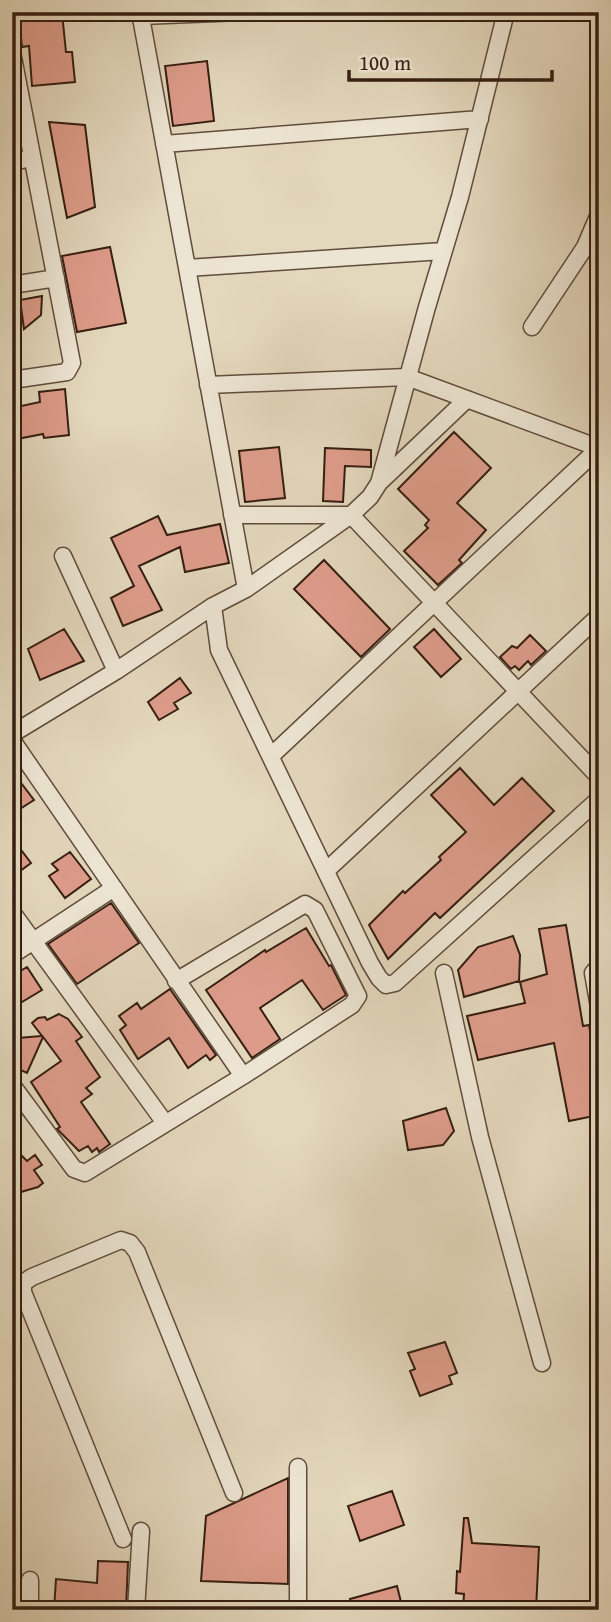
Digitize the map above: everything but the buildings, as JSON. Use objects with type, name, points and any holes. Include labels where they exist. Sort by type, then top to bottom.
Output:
[{"type":"street","points":[[241,12],[140,14],[246,589]]},
{"type":"street","points":[[379,483],[480,119],[506,12]]},
{"type":"street","points":[[12,52],[71,367],[67,372],[12,380]]},
{"type":"street","points":[[164,144],[480,119]]},
{"type":"street","points":[[12,162],[32,158]]},
{"type":"street","points":[[532,327],[585,247],[599,214]]},
{"type":"street","points":[[187,268],[443,251]]},
{"type":"street","points":[[12,285],[56,278]]},
{"type":"street","points":[[208,385],[407,377],[599,448],[271,756]]},
{"type":"street","points":[[12,734],[116,671],[213,606],[246,589],[351,515],[370,497],[379,483],[467,399]]},
{"type":"street","points":[[232,515],[351,515],[599,778]]},
{"type":"street","points":[[63,556],[116,671]]},
{"type":"street","points":[[213,606],[219,650],[379,978],[386,985],[396,983],[599,799]]},
{"type":"street","points":[[327,870],[599,616]]},
{"type":"street","points":[[12,740],[243,1076]]},
{"type":"street","points":[[12,955],[114,888]]},
{"type":"street","points":[[12,1084],[74,1169],[85,1173],[243,1076],[356,1000],[357,991],[315,910],[305,904],[176,981]]},
{"type":"street","points":[[12,912],[165,1123]]},
{"type":"street","points":[[599,966],[593,973],[599,1007]]},
{"type":"street","points":[[444,973],[480,1137],[542,1363]]},
{"type":"street","points":[[123,1539],[23,1292],[23,1283],[32,1278],[121,1240],[130,1243],[137,1252],[233,1493]]},
{"type":"street","points":[[298,1467],[298,1610]]},
{"type":"street","points":[[136,1610],[141,1531]]},
{"type":"street","points":[[30,1580],[30,1610]]}]
